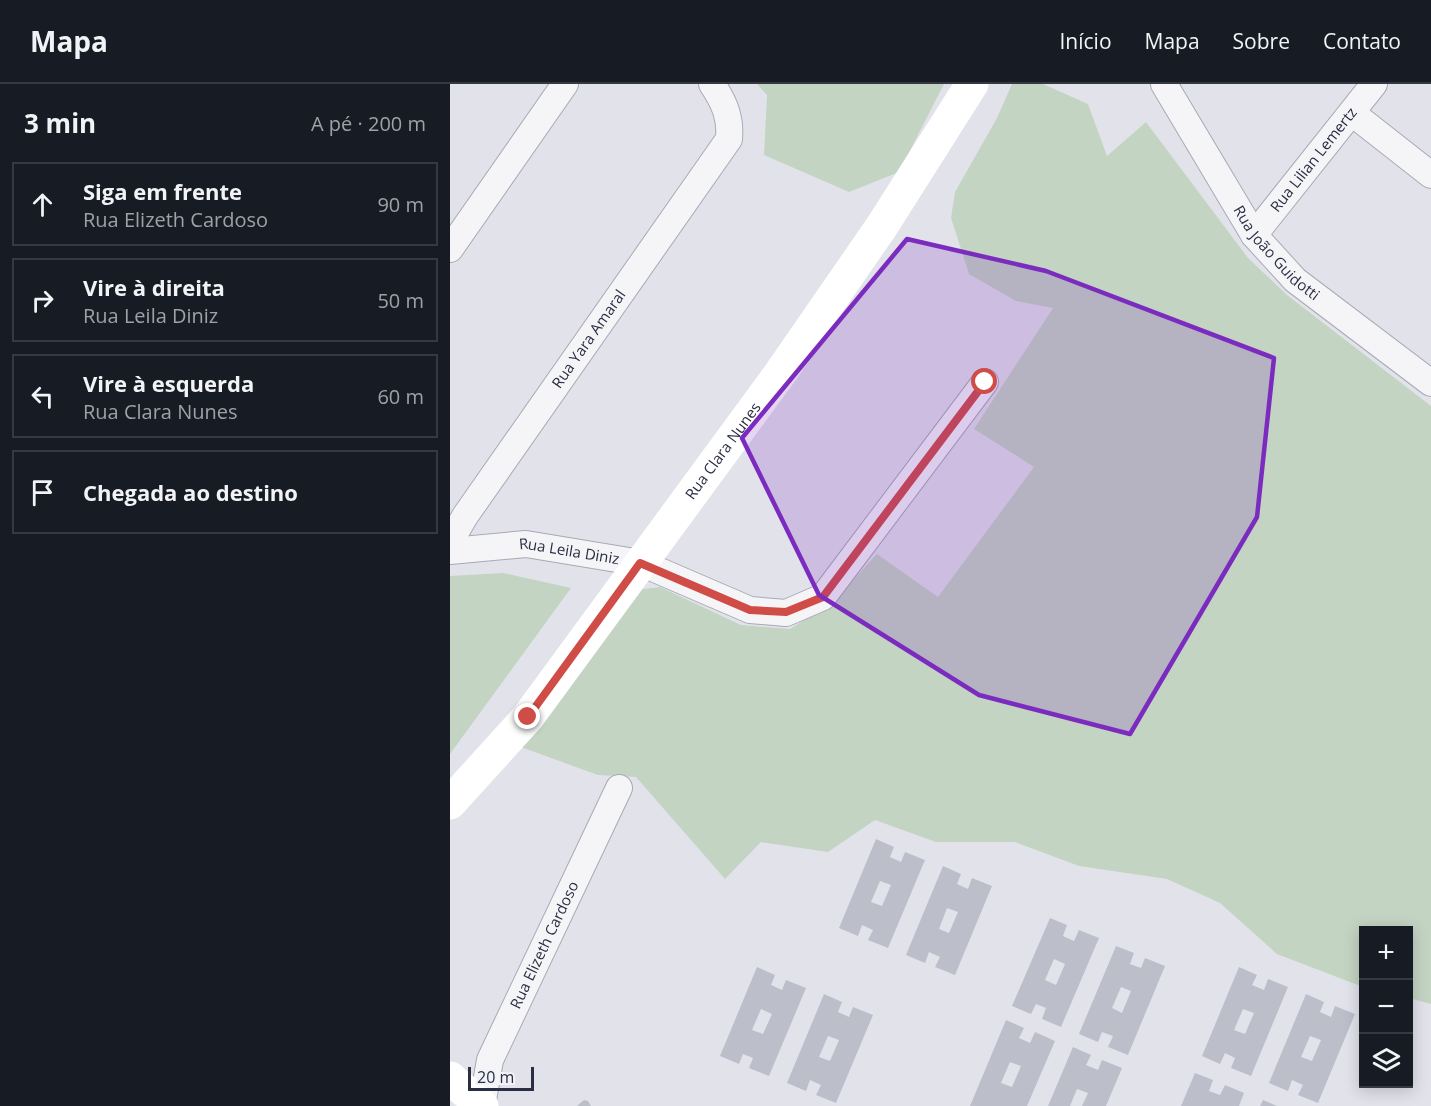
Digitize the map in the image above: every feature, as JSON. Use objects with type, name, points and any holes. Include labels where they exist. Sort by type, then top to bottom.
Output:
[{"type":"street","points":[[450,249],[565,84]]},
{"type":"street","name":"Rua Yara Amaral","points":[[450,542],[465,516],[729,139],[730,123],[721,97],[712,84]]},
{"type":"street","name":"Rua Clara Nunes","points":[[450,803],[528,717],[779,375],[882,226],[972,84]]},
{"type":"street","name":"Rua Lilian Lemertz","points":[[1254,235],[1374,84]]},
{"type":"street","name":"Rua João Guidotti","points":[[1170,87],[1254,235],[1295,280],[1431,383]]},
{"type":"street","points":[[1352,113],[1431,175]]},
{"type":"street","name":"Rua Leila Diniz","points":[[450,551],[526,544],[640,563],[750,610],[786,612],[823,597],[985,382]]},
{"type":"street","name":"Rua Elizeth Cardoso","points":[[482,1106],[490,1060],[619,788]]},
{"type":"street","points":[[450,1078],[482,1106]]},
{"type":"highlighted area","points":[[907,239],[1046,271],[1274,358],[1257,517],[1130,734],[979,695],[819,595],[742,438]]},
{"type":"green space","points":[[757,84],[944,84],[899,172],[849,192],[764,155],[767,95]]},
{"type":"green space","points":[[1012,84],[1043,84],[1088,104],[1107,156],[1146,122],[1248,258],[1287,295],[1431,406],[1431,1004],[1413,999],[1413,926],[1359,926],[1359,985],[1277,954],[1220,903],[1167,879],[1079,866],[1015,842],[936,842],[875,820],[828,852],[761,842],[725,879],[636,777],[598,775],[521,747],[636,590],[660,587],[741,625],[790,629],[832,603],[877,554],[938,597],[1034,467],[974,429],[1053,308],[1016,301],[969,274],[951,218],[955,192],[997,118]]},
{"type":"green space","points":[[503,573],[571,588],[450,754],[450,576]]},
{"type":"building","points":[[876,839],[894,847],[890,857],[901,862],[905,852],[925,860],[888,948],[868,940],[873,930],[862,925],[858,936],[839,928]],"holes":[[[880,881],[891,885],[882,906],[871,902]]]},
{"type":"building","points":[[943,866],[961,874],[957,884],[968,889],[972,878],[992,886],[955,975],[935,967],[940,957],[929,952],[925,963],[906,955]],"holes":[[[947,908],[958,912],[949,933],[939,929]]]},
{"type":"building","points":[[1050,918],[1067,925],[1063,936],[1074,941],[1079,930],[1099,938],[1061,1027],[1042,1019],[1046,1008],[1036,1004],[1031,1014],[1012,1006]],"holes":[[[1054,959],[1065,964],[1056,985],[1045,980]]]},
{"type":"building","points":[[1116,946],[1134,953],[1130,964],[1141,968],[1145,958],[1165,966],[1128,1055],[1108,1047],[1113,1036],[1102,1032],[1098,1042],[1079,1034]],"holes":[[[1121,987],[1131,991],[1122,1013],[1112,1008]]]},
{"type":"building","points":[[757,967],[775,975],[771,985],[782,990],[786,980],[806,988],[769,1076],[749,1068],[753,1058],[743,1054],[739,1064],[720,1056]],"holes":[[[761,1009],[772,1014],[763,1034],[752,1030]]]},
{"type":"building","points":[[1239,967],[1257,975],[1252,985],[1264,990],[1268,979],[1288,987],[1251,1076],[1231,1068],[1235,1058],[1225,1053],[1220,1064],[1202,1056]],"holes":[[[1243,1009],[1254,1013],[1245,1034],[1234,1030]]]},
{"type":"building","points":[[824,994],[842,1002],[838,1012],[849,1017],[853,1007],[873,1015],[836,1103],[816,1095],[821,1085],[810,1080],[806,1091],[787,1083]],"holes":[[[828,1036],[839,1040],[830,1061],[819,1057]]]},
{"type":"building","points":[[1306,994],[1324,1002],[1320,1012],[1331,1017],[1335,1006],[1355,1014],[1318,1103],[1298,1095],[1303,1085],[1292,1080],[1288,1091],[1269,1083]],"holes":[[[1310,1036],[1321,1040],[1312,1061],[1301,1057]]]},
{"type":"building","points":[[1006,1020],[1024,1028],[1019,1038],[1030,1043],[1035,1032],[1055,1041],[1027,1106],[970,1106]],"holes":[[[1010,1062],[1021,1066],[1012,1087],[1001,1083]]]},
{"type":"building","points":[[1073,1047],[1091,1055],[1086,1065],[1098,1070],[1102,1060],[1122,1068],[1106,1106],[1082,1106],[1088,1093],[1077,1089],[1070,1106],[1048,1106]]},
{"type":"building","points":[[1195,1073],[1213,1080],[1209,1091],[1220,1095],[1225,1085],[1244,1093],[1239,1106],[1181,1106]]},
{"type":"building","points":[[584,1100],[588,1101],[591,1106],[577,1106]]},
{"type":"building","points":[[1263,1100],[1277,1106],[1260,1106]]},
{"type":"route","points":[[528,717],[640,563],[750,610],[786,612],[823,597],[985,382]]}]
